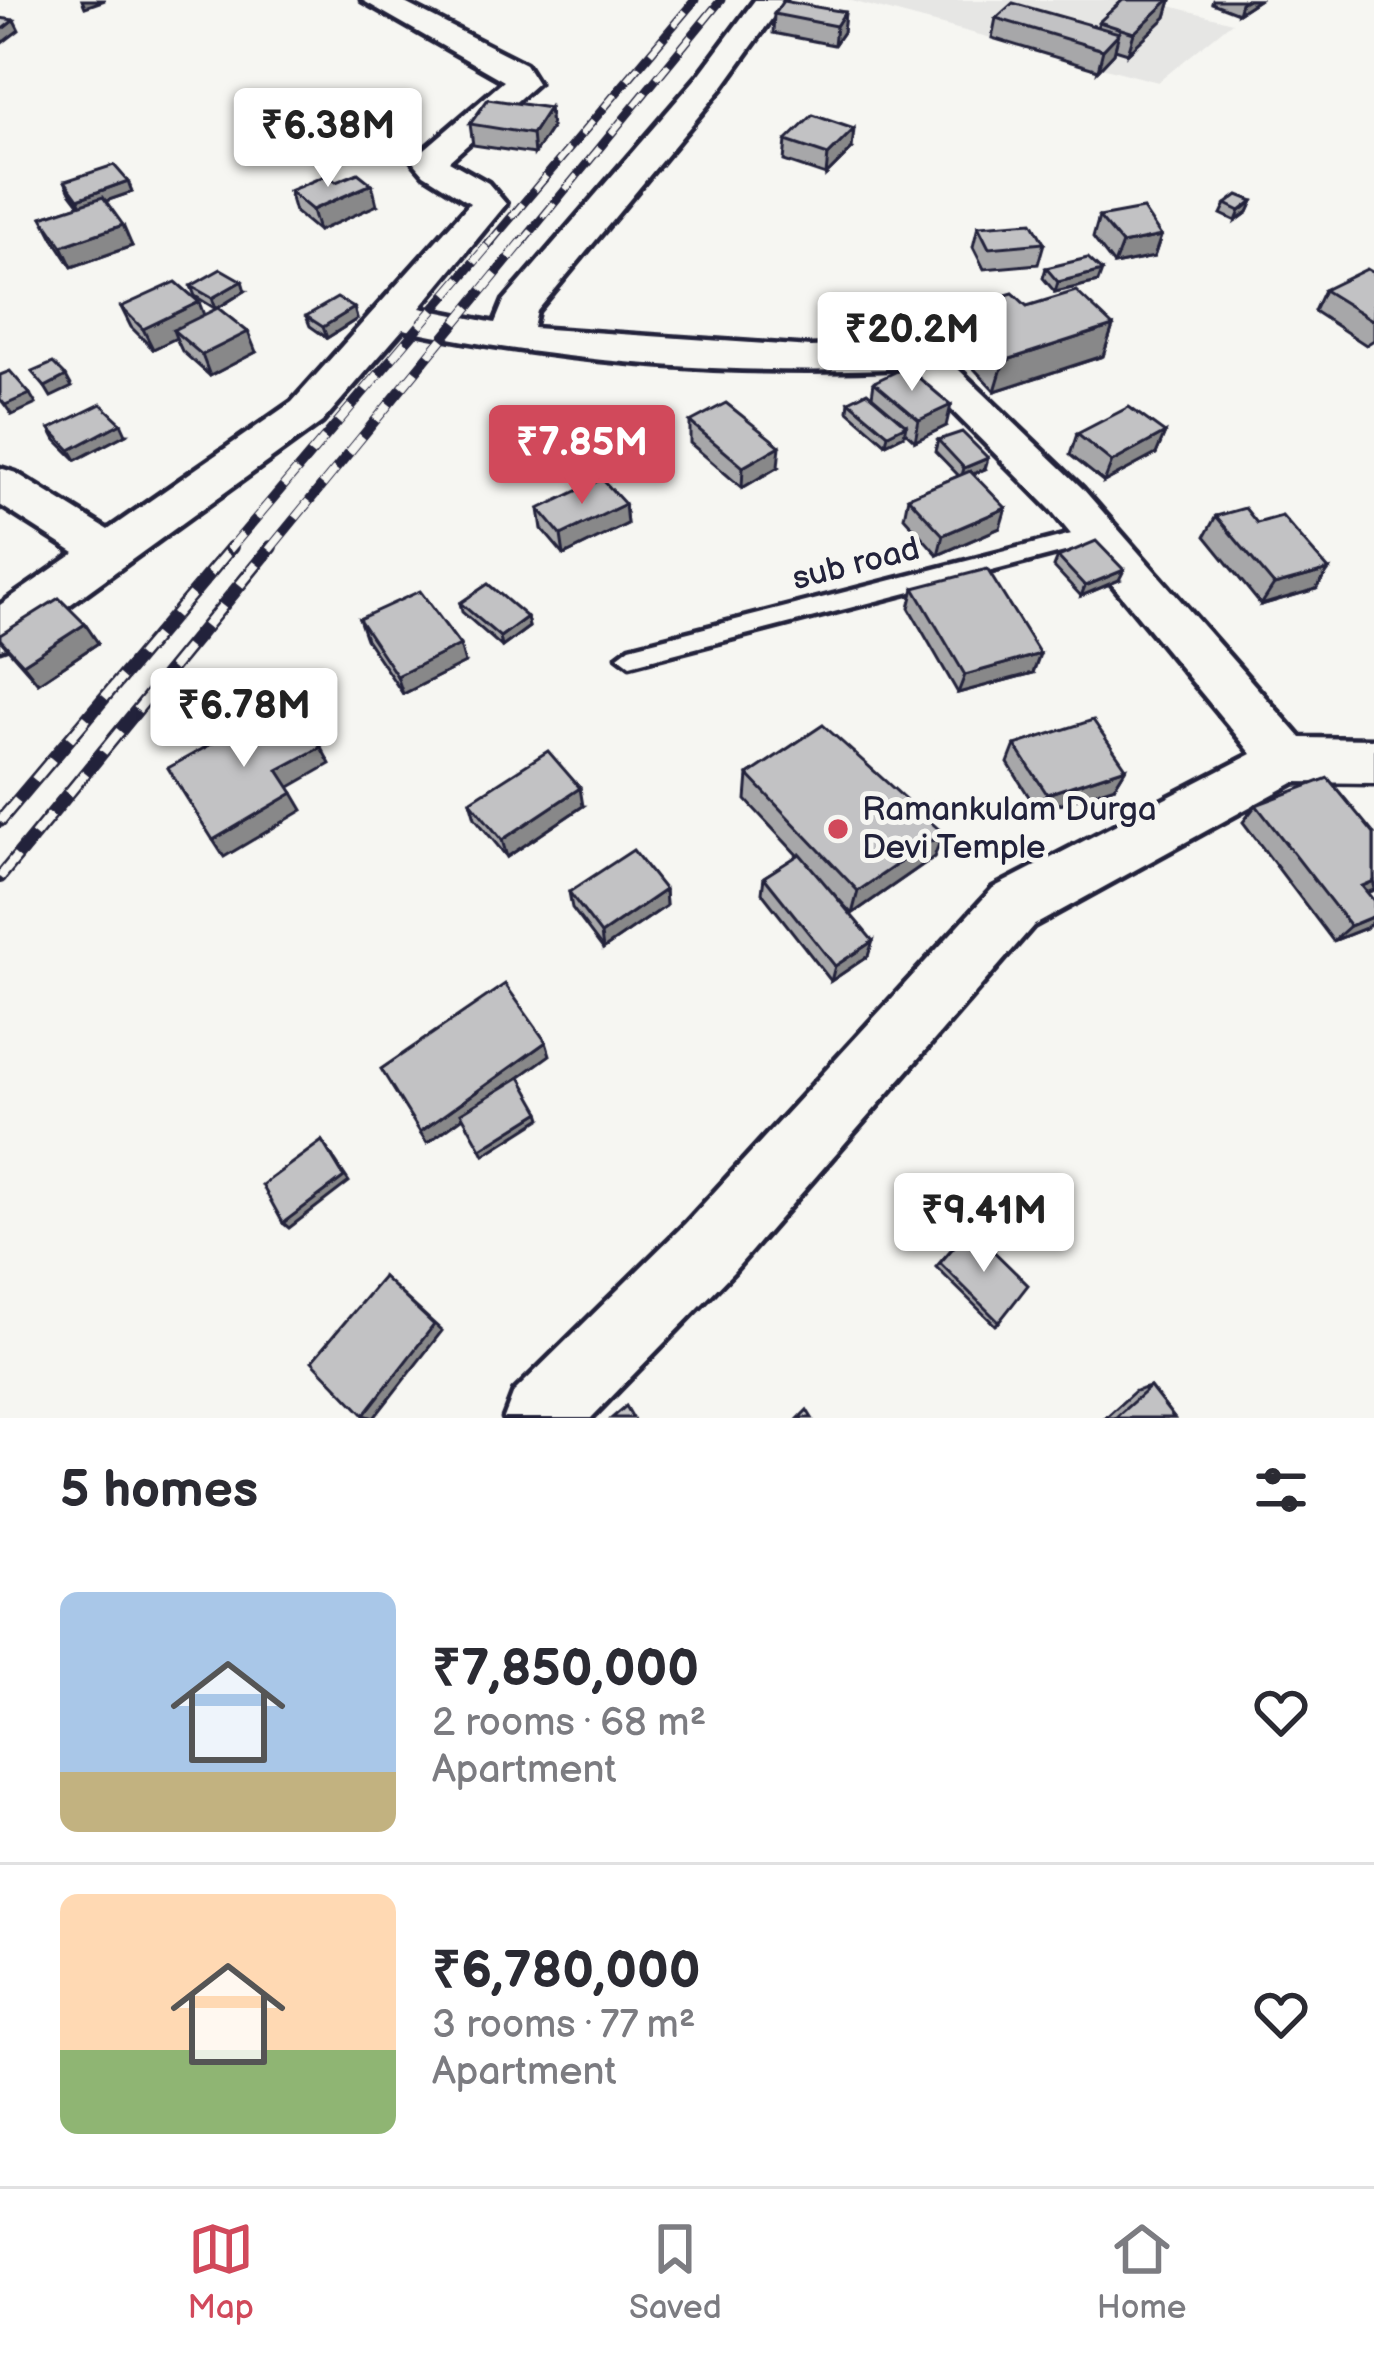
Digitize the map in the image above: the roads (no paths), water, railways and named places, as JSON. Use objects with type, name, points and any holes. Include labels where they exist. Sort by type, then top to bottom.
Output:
[{"type":"street","points":[[0,630],[307,412],[488,204],[482,191],[437,171],[429,160],[521,83],[514,71],[377,0]]},
{"type":"street","points":[[510,339],[518,309],[710,82],[770,0]]},
{"type":"street","points":[[394,315],[510,339],[811,361],[920,355],[988,413],[1288,760]]},
{"type":"street","points":[[0,484],[109,551]]},
{"type":"street","points":[[541,1418],[709,1248],[1013,907],[1288,760],[1374,761]]},
{"type":"lane","name":"sub road","points":[[630,656],[1099,536]]},
{"type":"railway","points":[[488,245],[695,0]]},
{"type":"railway","points":[[520,245],[721,0]]},
{"type":"railway","points":[[229,550],[491,242]]},
{"type":"railway","points":[[269,550],[522,242]]},
{"type":"railway","points":[[0,821],[232,547]]},
{"type":"railway","points":[[0,877],[271,547]]},
{"type":"place","name":"Ramankulam Durga Devi Temple","points":[[838,829]]}]
